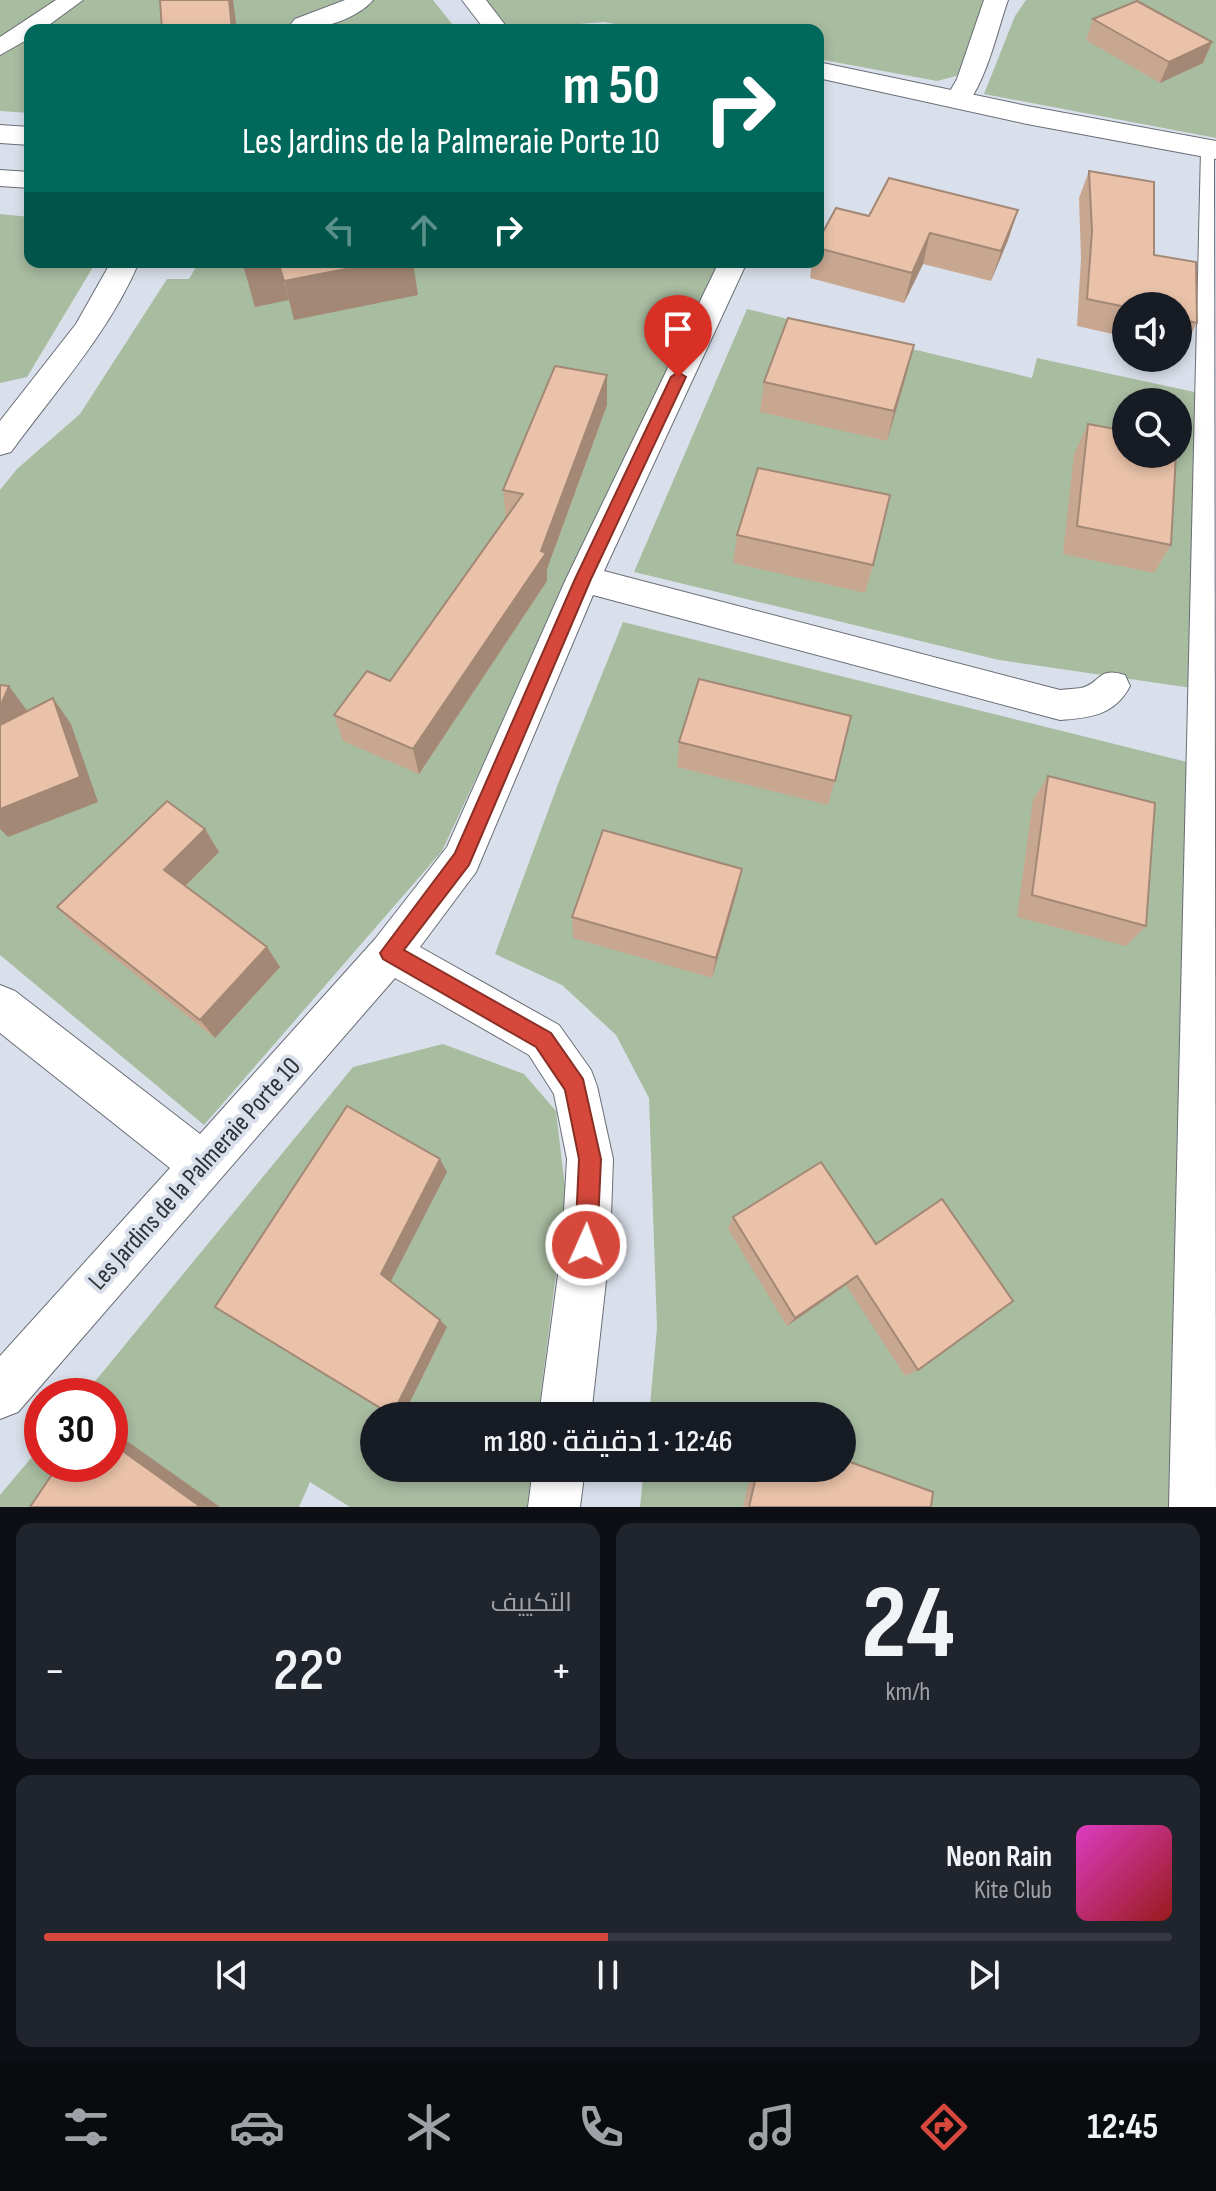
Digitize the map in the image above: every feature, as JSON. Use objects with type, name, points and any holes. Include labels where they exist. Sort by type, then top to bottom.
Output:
[{"type":"street","points":[[36,24],[71,0]]},
{"type":"street","points":[[303,24],[341,12],[361,0]]},
{"type":"street","points":[[474,0],[492,24]]},
{"type":"street","points":[[958,100],[998,1]]},
{"type":"street","points":[[0,48],[24,32]]},
{"type":"street","points":[[824,74],[1215,150],[1195,1507]]},
{"type":"street","points":[[0,134],[24,136]]},
{"type":"street","points":[[0,178],[24,180]]},
{"type":"street","points":[[0,444],[77,341],[119,279],[123,268]]},
{"type":"street","name":"Les Jardins de la Palmeraie Porte 10","points":[[0,1394],[390,953],[462,859],[583,579],[730,268]]},
{"type":"street","points":[[0,397],[40,389]]},
{"type":"street","points":[[583,579],[1060,705],[1093,702],[1112,686]]},
{"type":"street","points":[[390,953],[544,1040],[575,1086],[590,1159],[586,1245],[567,1402]]},
{"type":"street","points":[[0,1006],[203,1165]]},
{"type":"street","points":[[554,1507],[557,1482]]},
{"type":"green space","points":[[0,0],[433,0],[452,24],[24,24],[24,113],[0,111]]},
{"type":"green space","points":[[477,0],[983,0],[969,63],[956,76],[937,81],[824,60],[824,24],[499,24]]},
{"type":"green space","points":[[1026,0],[1216,0],[1216,138],[984,94],[1015,16]]},
{"type":"green space","points":[[0,214],[24,216],[24,268],[92,268],[27,377],[0,383]]},
{"type":"green space","points":[[195,268],[715,268],[442,851],[204,1125],[0,955],[0,490],[17,469],[80,414],[167,279],[189,279]]},
{"type":"green space","points":[[747,309],[1032,378],[1037,358],[1176,388],[1112,388],[1112,468],[1192,468],[1192,391],[1199,393],[1192,688],[999,660],[634,572]]},
{"type":"green space","points":[[623,622],[1199,765],[1175,1507],[640,1507],[643,1482],[856,1482],[856,1402],[650,1402],[657,1328],[649,1098],[616,1035],[562,985],[495,954]]},
{"type":"green space","points":[[443,1044],[524,1074],[556,1111],[566,1196],[540,1402],[360,1402],[360,1482],[530,1482],[527,1507],[350,1507],[310,1482],[299,1507],[0,1507],[0,1495],[24,1466],[24,1482],[128,1482],[128,1378],[98,1378],[353,1067]]},
{"type":"building","points":[[160,0],[229,0],[231,24],[162,24]]},
{"type":"building","points":[[1137,1],[1212,42],[1169,62],[1093,19]]},
{"type":"building","points":[[1089,171],[1154,182],[1154,255],[1196,262],[1197,323],[1192,322],[1192,292],[1112,292],[1112,304],[1087,299],[1092,231]]},
{"type":"building","points":[[889,178],[1018,210],[1001,251],[930,233],[912,273],[824,250],[824,230],[836,208],[869,216]]},
{"type":"building","points":[[280,268],[351,268],[284,281]]},
{"type":"building","points":[[788,318],[914,345],[894,411],[764,382]]},
{"type":"building","points":[[555,366],[607,375],[541,551],[546,553],[413,749],[334,715],[367,671],[390,681],[523,494],[503,490]]},
{"type":"building","points":[[1088,424],[1112,428],[1112,468],[1175,468],[1171,545],[1077,526]]},
{"type":"building","points":[[758,468],[890,495],[873,565],[737,535]]},
{"type":"building","points":[[699,679],[851,716],[835,781],[679,742]]},
{"type":"building","points":[[0,685],[9,686],[0,707]]},
{"type":"building","points":[[53,698],[80,777],[0,809],[0,725]]},
{"type":"building","points":[[1048,776],[1155,803],[1146,926],[1032,895]]},
{"type":"building","points":[[167,801],[205,829],[164,870],[267,947],[200,1020],[57,907]]},
{"type":"building","points":[[603,830],[742,869],[716,958],[572,917]]},
{"type":"building","points":[[347,1106],[440,1159],[381,1274],[440,1320],[399,1402],[371,1402],[215,1307]]},
{"type":"building","points":[[821,1162],[876,1244],[942,1199],[1013,1301],[918,1370],[857,1276],[795,1318],[733,1217]]},
{"type":"building","points":[[128,1455],[201,1507],[30,1507],[47,1482],[128,1482]]},
{"type":"building","points":[[856,1464],[933,1492],[931,1507],[749,1507],[755,1482],[856,1482]]},
{"type":"route","points":[[586,1245],[590,1159],[575,1086],[544,1040],[390,953],[462,859],[583,579],[678,377]]}]
